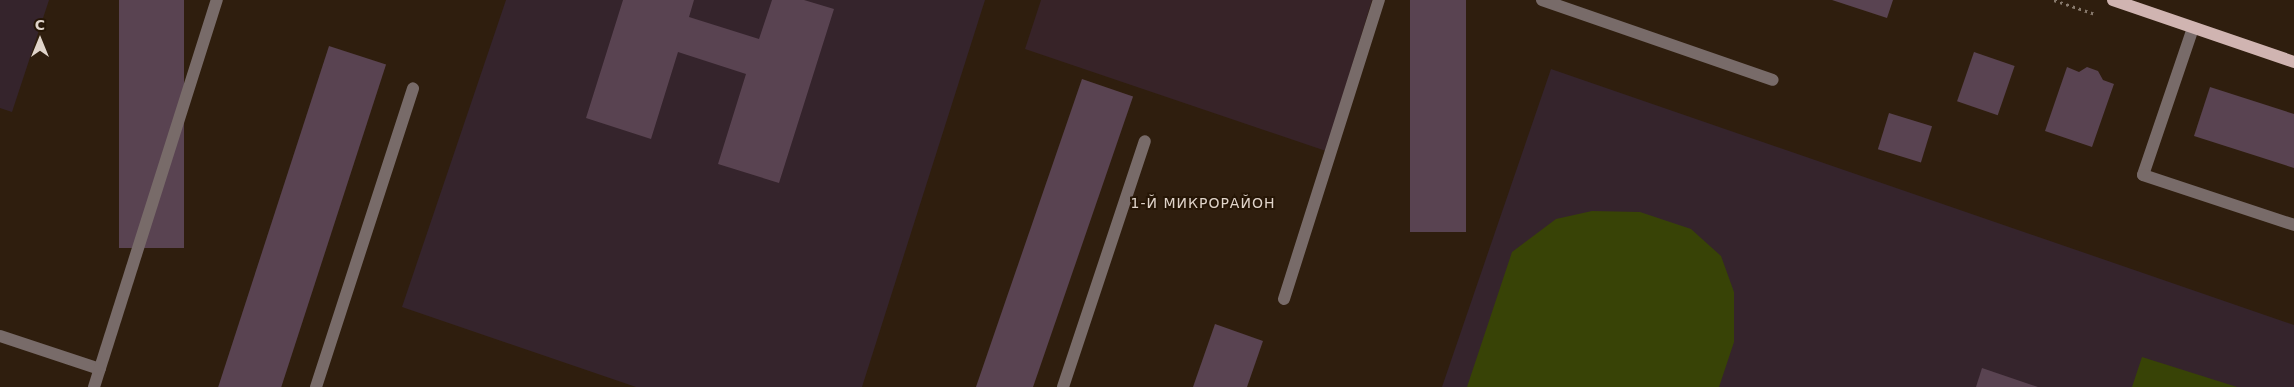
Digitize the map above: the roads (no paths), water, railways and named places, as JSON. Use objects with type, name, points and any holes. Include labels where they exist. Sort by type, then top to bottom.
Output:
[{"type":"main road","points":[[2113,0],[2294,62]]},
{"type":"lane","points":[[94,387],[217,0]]},
{"type":"lane","points":[[1284,299],[1379,0]]},
{"type":"lane","points":[[1542,0],[1773,80]]},
{"type":"lane","points":[[2193,28],[2143,176],[2294,225]]},
{"type":"lane","points":[[316,387],[413,88]]},
{"type":"lane","points":[[1063,387],[1145,141]]},
{"type":"lane","points":[[0,336],[100,369]]},
{"type":"district","name":"1-Й МИКРОРАЙОН","points":[[1203,203]]}]
